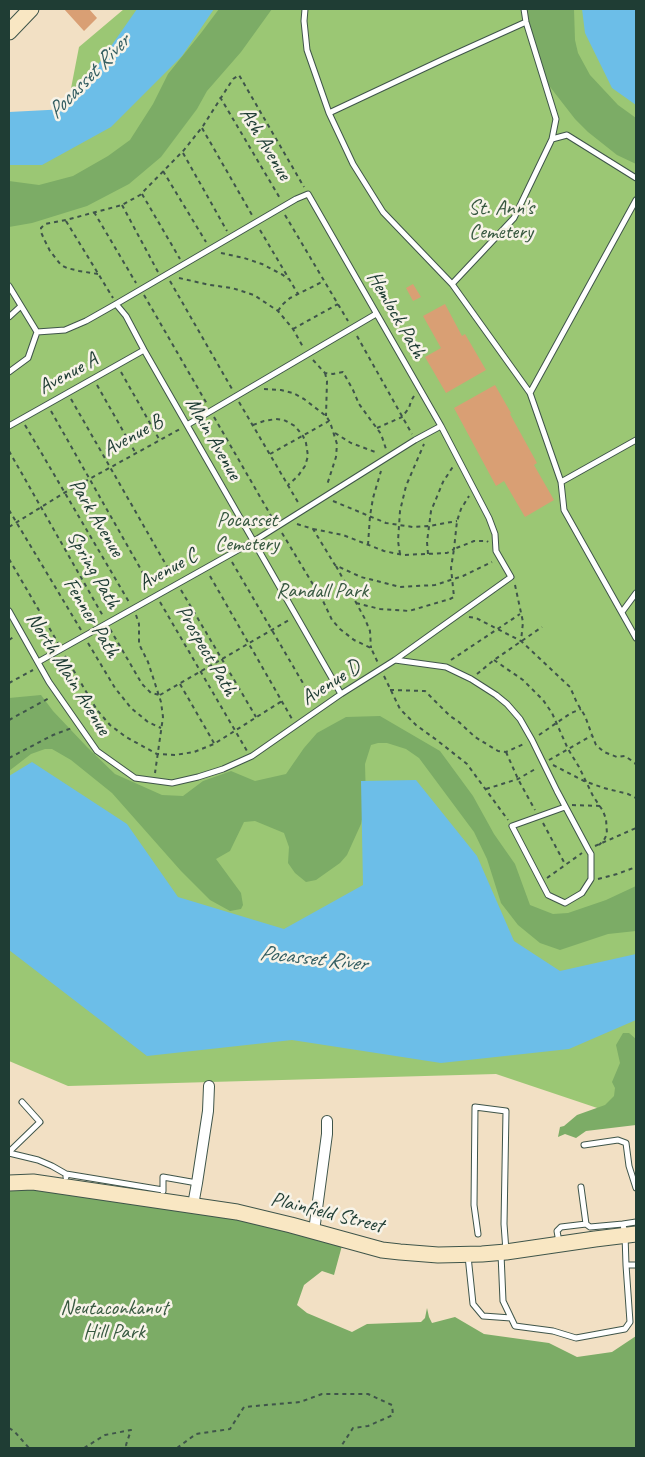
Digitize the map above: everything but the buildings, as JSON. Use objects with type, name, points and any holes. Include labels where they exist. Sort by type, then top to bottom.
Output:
[{"type":"main road","points":[[9,32],[31,9]]},
{"type":"main road","name":"Plainfield Street","points":[[9,1183],[66,1181],[162,1195],[193,1205],[254,1216],[382,1250],[438,1255],[503,1252],[628,1231]]},
{"type":"street","points":[[193,1205],[208,1111],[209,1086]]},
{"type":"street","points":[[314,1231],[327,1134],[327,1121]]},
{"type":"lane","points":[[305,9],[304,21],[307,50],[329,113],[352,164],[383,212],[452,284],[530,394],[561,482],[564,510],[636,638]]},
{"type":"lane","points":[[452,284],[514,218],[552,138],[556,119],[526,22],[524,9]]},
{"type":"lane","points":[[329,113],[526,22]]},
{"type":"lane","points":[[552,138],[567,135],[636,178]]},
{"type":"lane","points":[[37,332],[65,330],[86,321],[308,194]]},
{"type":"lane","name":"Hemlock Path","points":[[308,194],[441,426],[489,518],[495,534],[496,551],[511,577]]},
{"type":"lane","points":[[530,394],[636,200]]},
{"type":"lane","points":[[9,286],[37,332]]},
{"type":"lane","name":"Main Avenue","points":[[116,304],[126,316],[341,694]]},
{"type":"lane","points":[[9,317],[21,306]]},
{"type":"lane","name":"Avenue B","points":[[187,425],[376,314]]},
{"type":"lane","points":[[9,372],[28,358],[37,332]]},
{"type":"lane","name":"Avenue A","points":[[9,426],[144,350]]},
{"type":"lane","name":"Avenue C","points":[[39,664],[61,649],[254,541],[441,426]]},
{"type":"lane","points":[[561,482],[636,440]]},
{"type":"lane","name":"Avenue D","points":[[154,781],[172,783],[198,777],[222,769],[250,756],[395,660],[511,577]]},
{"type":"lane","points":[[622,612],[636,594]]},
{"type":"lane","name":"North Main Avenue","points":[[9,610],[57,694],[98,751],[135,778],[154,781]]},
{"type":"lane","points":[[395,660],[443,666],[471,678],[507,704],[520,719],[591,854],[590,879],[582,893],[565,903],[548,895],[512,826],[565,807]]},
{"type":"lane","points":[[9,1152],[40,1122],[22,1102]]},
{"type":"lane","points":[[478,1234],[474,1205],[475,1107],[506,1111],[502,1301],[515,1326],[553,1331],[576,1338],[604,1334],[625,1328],[630,1322],[626,1266],[628,1231],[636,1222]]},
{"type":"lane","points":[[584,1145],[618,1140],[626,1143],[629,1166],[636,1188]]},
{"type":"lane","points":[[9,1152],[52,1166],[66,1181]]},
{"type":"lane","points":[[162,1195],[163,1177],[197,1183]]},
{"type":"lane","points":[[581,1187],[586,1224]]},
{"type":"lane","points":[[559,1244],[557,1231],[561,1227],[586,1224],[590,1227],[628,1231]]},
{"type":"lane","points":[[468,1254],[473,1304],[483,1316],[511,1318]]},
{"type":"lane","points":[[626,1266],[636,1265]]},
{"type":"path","points":[[98,274],[61,265],[50,251],[41,232],[42,228],[45,224],[122,204],[141,193],[182,152],[202,128],[233,78],[239,75],[308,194]]},
{"type":"path","name":"Ash Avenue","points":[[220,98],[285,206]]},
{"type":"path","points":[[202,128],[298,294]]},
{"type":"path","points":[[182,152],[231,238]]},
{"type":"path","points":[[163,171],[211,249],[262,264],[283,275],[290,282]]},
{"type":"path","points":[[141,193],[184,265]]},
{"type":"path","points":[[122,204],[164,277],[242,291],[254,295],[278,311],[293,329],[307,354],[325,373],[327,381],[326,416]]},
{"type":"path","points":[[94,212],[277,526],[323,601],[332,620],[354,640],[371,648]]},
{"type":"path","points":[[66,220],[116,304]]},
{"type":"path","points":[[278,311],[282,305],[298,294],[324,281]]},
{"type":"path","points":[[293,329],[338,304]]},
{"type":"path","points":[[117,365],[160,440]]},
{"type":"path","points":[[325,373],[343,372],[359,404],[381,434],[386,447],[385,455],[351,443],[335,433]]},
{"type":"path","points":[[93,378],[136,453]]},
{"type":"path","points":[[260,388],[293,393],[304,399],[329,420],[335,433],[337,444],[336,457],[327,484],[323,490]]},
{"type":"path","points":[[377,428],[402,417],[409,408],[414,396],[422,392]]},
{"type":"path","points":[[67,393],[256,718]]},
{"type":"path","name":"Prospect Path","points":[[47,404],[250,756]]},
{"type":"path","name":"Park Avenue","points":[[21,419],[133,609],[139,624],[139,644],[160,695],[163,717],[154,781]]},
{"type":"path","points":[[253,425],[270,420],[284,420],[294,426],[303,436],[308,456],[305,466],[298,476],[288,484]]},
{"type":"path","points":[[270,454],[329,420]]},
{"type":"path","name":"Avenue B","points":[[9,527],[64,493],[187,425]]},
{"type":"path","points":[[400,554],[398,541],[400,511],[406,486],[428,433]]},
{"type":"path","name":"Spring Path","points":[[9,451],[142,684],[147,690],[160,695]]},
{"type":"path","points":[[368,545],[373,498],[385,460]]},
{"type":"path","points":[[428,554],[429,526],[434,500],[453,466],[459,461]]},
{"type":"path","points":[[356,603],[380,609],[409,611],[454,597],[452,558],[457,521],[461,509],[469,496],[475,491]]},
{"type":"path","points":[[324,497],[386,523],[413,527],[457,521]]},
{"type":"path","name":"Fenner Path","points":[[9,510],[115,688],[131,708],[148,722],[161,728]]},
{"type":"path","points":[[285,522],[344,535],[384,551],[400,554],[447,553],[466,543],[480,540],[487,541],[496,551],[496,558],[491,564],[435,585],[400,587],[361,577],[335,565]]},
{"type":"path","points":[[313,529],[335,565],[370,631],[371,648],[400,709],[416,726],[467,764],[512,826]]},
{"type":"path","points":[[228,556],[318,710]]},
{"type":"path","points":[[9,559],[97,710],[110,725],[126,737],[158,754],[174,755],[194,752],[214,744],[282,701]]},
{"type":"path","points":[[205,568],[296,725]]},
{"type":"path","points":[[511,577],[516,588],[523,622],[521,640]]},
{"type":"path","points":[[443,666],[520,613]]},
{"type":"path","points":[[160,695],[296,616]]},
{"type":"path","points":[[456,616],[476,618],[521,640],[570,687],[600,748],[604,752],[617,757],[625,756],[636,765]]},
{"type":"path","points":[[471,678],[521,640],[542,627]]},
{"type":"path","points":[[494,660],[523,680],[548,706],[568,750],[606,819],[607,834],[604,840],[598,844]]},
{"type":"path","points":[[9,682],[39,664]]},
{"type":"path","points":[[180,684],[214,744]]},
{"type":"path","points":[[390,690],[424,691],[475,737],[498,751],[506,752],[512,751],[532,740],[571,713],[581,709]]},
{"type":"path","points":[[9,720],[57,694]]},
{"type":"path","points":[[9,758],[79,724]]},
{"type":"path","points":[[548,761],[585,782],[636,798]]},
{"type":"path","points":[[565,807],[574,804],[600,806]]},
{"type":"path","points":[[590,879],[601,879],[636,867]]},
{"type":"path","points":[[177,1448],[196,1434],[230,1429],[244,1407],[300,1402],[322,1394],[368,1394],[392,1405],[393,1415],[368,1426],[352,1428],[340,1448]]},
{"type":"path","points":[[9,1428],[29,1448]]},
{"type":"path","points":[[84,1448],[105,1435],[131,1430],[126,1445],[128,1448]]},
{"type":"green space","name":"Randall Park","points":[[124,9],[636,9],[636,1121],[496,1074],[68,1086],[9,1061],[9,120],[67,109],[79,47]]},
{"type":"green space","points":[[219,9],[272,9],[241,52],[207,91],[197,109],[161,157],[129,184],[87,206],[32,223],[9,227],[9,181],[39,185],[73,176],[108,156],[130,140],[153,104],[168,74]]},
{"type":"green space","points":[[527,9],[574,9],[575,40],[578,53],[590,75],[618,105],[636,118],[636,164],[617,155],[588,132],[575,119],[547,83],[528,26]]},
{"type":"green space","points":[[41,695],[53,711],[115,774],[162,795],[183,796],[203,781],[231,771],[255,781],[286,774],[317,733],[346,717],[380,716],[440,751],[473,796],[494,834],[515,864],[530,905],[553,914],[568,913],[606,900],[636,886],[636,931],[608,934],[560,950],[540,943],[518,925],[501,903],[487,859],[474,832],[419,758],[406,749],[387,743],[371,745],[365,764],[366,801],[361,824],[347,855],[340,863],[316,880],[306,882],[295,873],[288,863],[289,847],[284,833],[255,821],[244,822],[230,851],[216,859],[241,893],[243,905],[241,909],[230,911],[210,900],[181,871],[112,793],[71,760],[52,749],[45,749],[31,754],[9,771],[9,698]]},
{"type":"green space","points":[[623,1033],[629,1033],[636,1039],[636,1125],[586,1131],[576,1138],[565,1134],[558,1137],[560,1127],[577,1115],[605,1105],[614,1096],[615,1088],[612,1082],[620,1063],[616,1045]]},
{"type":"green space","name":"Neutaconkanut Hill Park","points":[[9,1183],[199,1207],[343,1242],[334,1275],[322,1271],[304,1285],[297,1305],[307,1313],[352,1332],[367,1324],[421,1322],[425,1318],[427,1308],[432,1323],[455,1317],[484,1334],[549,1343],[577,1357],[612,1352],[636,1336],[636,1448],[9,1448]]},
{"type":"water","points":[[137,9],[214,9],[182,56],[111,127],[42,165],[9,165],[9,112],[67,109]]},
{"type":"water","points":[[582,9],[636,9],[636,105],[612,88],[585,33]]},
{"type":"water","name":"Pocasset River","points":[[32,762],[127,824],[178,897],[284,929],[363,885],[361,781],[416,780],[477,856],[514,941],[560,971],[636,954],[636,1020],[569,1049],[441,1063],[292,1040],[147,1056],[9,950],[9,776]]},
{"type":"park label","name":"St. Ann's Cemetery","points":[[501,220]]},
{"type":"park label","name":"Pocasset Cemetery","points":[[247,532]]}]
